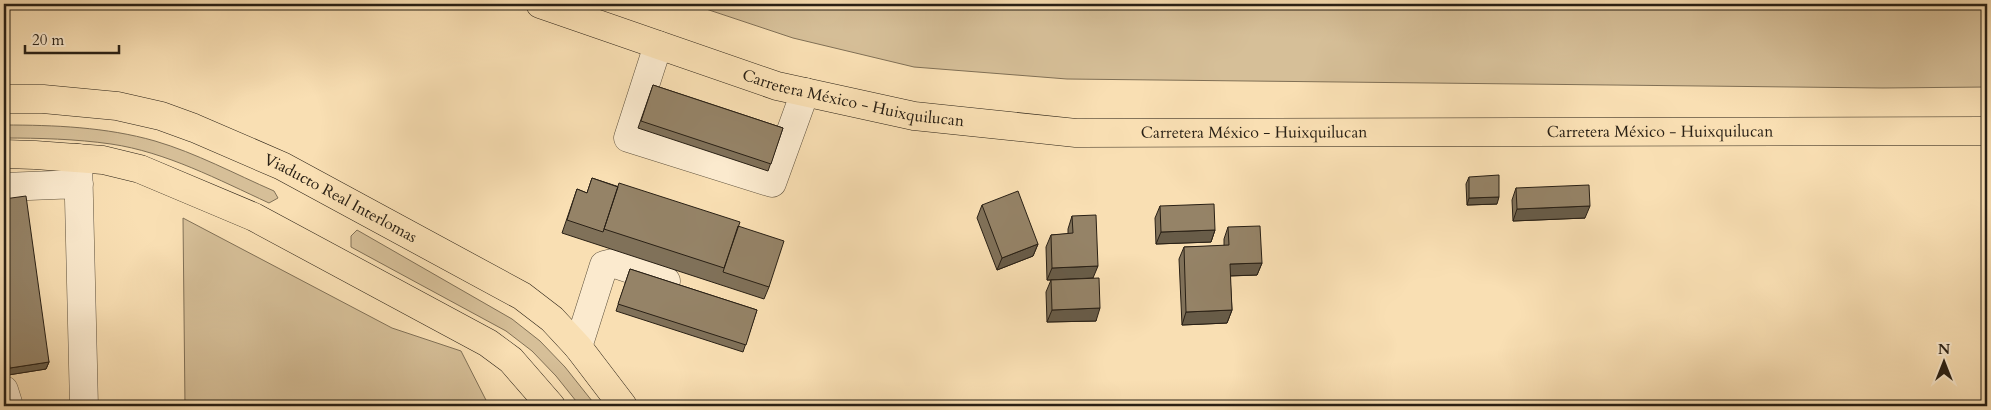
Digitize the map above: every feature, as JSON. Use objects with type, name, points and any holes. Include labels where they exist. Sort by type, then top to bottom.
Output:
[{"type":"main road","name":"Carretera México - Huixquilucan","points":[[540,4],[777,86],[914,116],[1076,133],[1987,132]]},
{"type":"main road","name":"Viaducto Real Interlomas","points":[[4,99],[43,99],[118,106],[161,116],[282,166],[522,296],[552,319],[578,346],[623,406]]},
{"type":"main road","points":[[4,154],[79,171],[103,160],[140,169],[254,216],[488,343],[511,360],[551,406]]},
{"type":"lane","points":[[658,45],[628,138],[772,183],[805,92]]},
{"type":"lane","points":[[4,187],[79,171],[84,406]]},
{"type":"lane","points":[[578,346],[604,265],[612,264],[694,290]]},
{"type":"lane","points":[[4,390],[9,406]]},
{"type":"shaded area","points":[[691,4],[1987,4],[1987,87],[1883,88],[1067,79],[914,67],[793,38]]},
{"type":"shaded area","points":[[4,125],[99,130],[155,141],[200,158],[274,191],[278,198],[269,203],[212,176],[152,153],[132,148],[71,140],[4,138]]},
{"type":"shaded area","points":[[183,218],[392,328],[461,351],[489,406],[185,406]]},
{"type":"shaded area","points":[[357,230],[512,319],[540,341],[565,367],[596,406],[580,406],[556,376],[532,351],[506,331],[351,247],[351,236]]},
{"type":"building","points":[[653,85],[783,128],[771,164],[641,121]]},
{"type":"building","points":[[1499,175],[1499,197],[1469,198],[1469,177]]},
{"type":"building","points":[[592,178],[618,187],[603,232],[567,220],[577,189],[587,193]]},
{"type":"building","points":[[619,183],[740,222],[724,268],[604,229]]},
{"type":"building","points":[[1589,185],[1590,206],[1517,209],[1516,188]]},
{"type":"building","points":[[1018,191],[1038,244],[1002,258],[982,205]]},
{"type":"building","points":[[26,196],[49,362],[10,368],[4,320],[4,199]]},
{"type":"building","points":[[1214,204],[1215,230],[1161,232],[1160,206]]},
{"type":"building","points":[[1096,215],[1098,266],[1052,268],[1051,235],[1073,233],[1072,216]]},
{"type":"building","points":[[738,226],[784,241],[769,287],[723,272]]},
{"type":"building","points":[[1260,226],[1262,263],[1230,264],[1232,310],[1186,312],[1184,247],[1229,245],[1228,227]]},
{"type":"building","points":[[630,269],[757,310],[746,345],[618,304]]},
{"type":"building","points":[[1099,278],[1100,308],[1052,310],[1051,280]]}]
